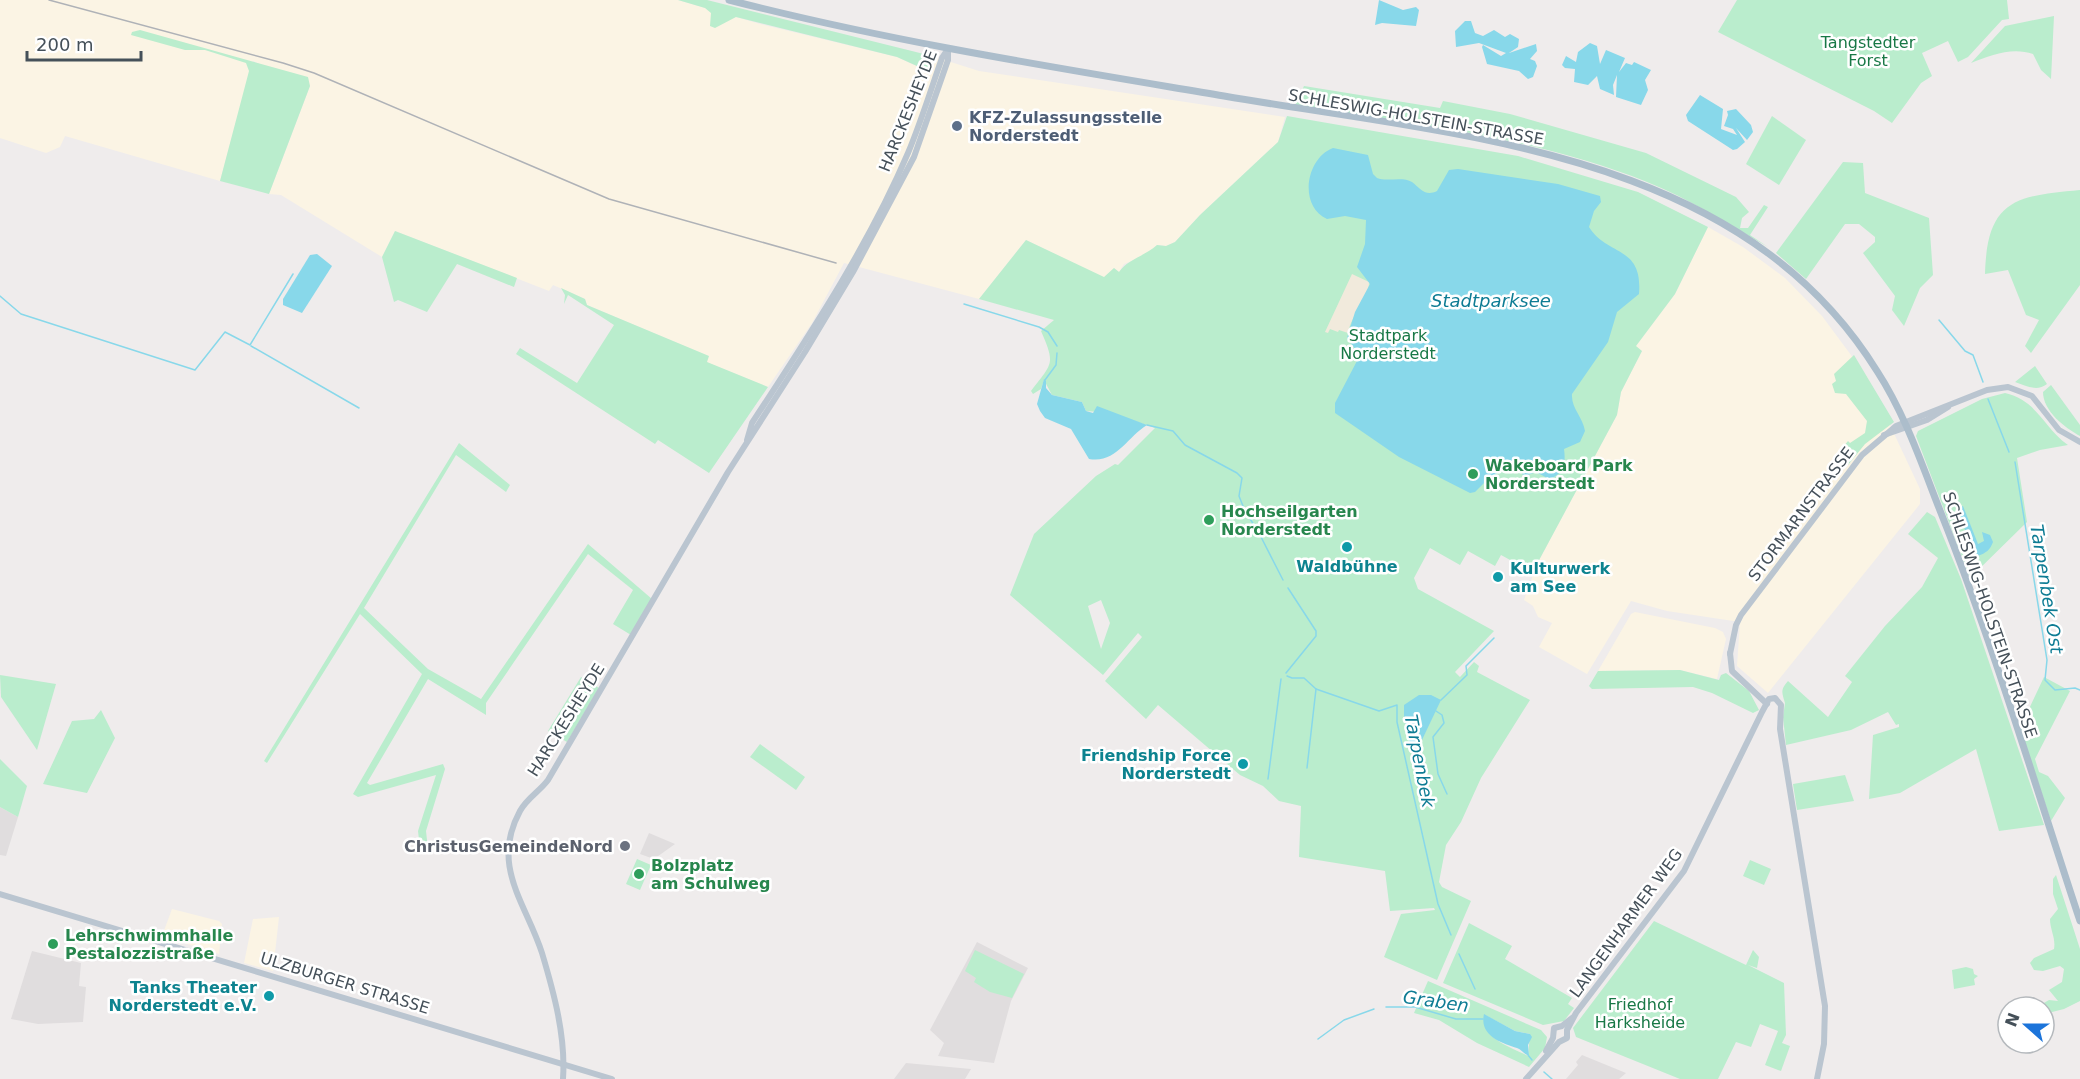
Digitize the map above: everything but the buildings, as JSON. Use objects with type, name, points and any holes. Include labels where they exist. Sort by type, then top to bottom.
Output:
[{"type":"main road","name":"SCHLESWIG-HOLSTEIN-STRASSE","points":[[729,0],[875,35],[948,49],[1481,140],[1572,161],[1645,185],[1699,209],[1733,228],[1771,254],[1804,282],[1830,309],[1870,360],[1905,426],[1963,568],[2080,921]]},
{"type":"main road","name":"HARCKESHEYDE","points":[[563,1079],[565,1064],[562,1035],[542,952],[509,873],[508,856],[515,822],[523,807],[544,785],[553,771],[746,443],[752,423],[830,302],[898,174],[916,133],[942,58],[948,49]]},
{"type":"main road","name":"STORMARNSTRASSE","points":[[1771,709],[1756,692],[1731,671],[1730,654],[1733,629],[1862,455],[1884,435],[1994,389],[2017,389],[2038,402],[2062,432],[2080,442]]},
{"type":"main road","name":"LANGENHARMER WEG","points":[[1556,1040],[1553,1030],[1565,1028],[1683,872],[1760,718],[1771,709]]},
{"type":"main road","points":[[1771,709],[1780,729],[1825,1010],[1824,1044],[1817,1079]]},
{"type":"main road","name":"ULZBURGER STRASSE","points":[[0,894],[612,1079]]},
{"type":"main road","name":"LANGENHARMER WEG","points":[[1526,1079],[1556,1040],[1567,1038],[1565,1028]]},
{"type":"shaded area","points":[[0,0],[678,0],[760,24],[897,57],[927,71],[932,56],[979,71],[1285,117],[1278,142],[1200,215],[1175,242],[1166,246],[1157,245],[1146,255],[1124,264],[1119,272],[1114,268],[1104,278],[1026,240],[979,299],[844,263],[812,323],[768,387],[706,362],[708,356],[587,305],[585,299],[553,285],[549,291],[395,231],[382,257],[281,195],[269,194],[310,86],[253,61],[220,181],[65,136],[60,147],[46,153],[0,138]]},
{"type":"shaded area","points":[[1708,227],[1743,247],[1785,278],[1822,316],[1868,378],[1920,489],[1920,504],[1768,693],[1737,666],[1740,622],[1667,611],[1631,601],[1587,674],[1539,647],[1552,623],[1538,617],[1533,606],[1524,600],[1537,564],[1617,415],[1621,392],[1642,351],[1635,347],[1675,294]]},
{"type":"shaded area","points":[[1635,612],[1715,628],[1723,632],[1726,639],[1717,679],[1680,670],[1598,671],[1631,614]]},
{"type":"shaded area","points":[[0,807],[18,817],[6,856],[0,855]]},
{"type":"shaded area","points":[[649,833],[675,844],[654,859],[640,854]]},
{"type":"shaded area","points":[[172,909],[219,921],[222,924],[219,954],[162,936]]},
{"type":"shaded area","points":[[279,917],[273,971],[244,963],[253,919]]},
{"type":"shaded area","points":[[977,942],[1028,968],[1011,1001],[994,1063],[938,1056],[944,1043],[930,1030]]},
{"type":"shaded area","points":[[32,951],[81,963],[79,986],[86,987],[83,1022],[38,1024],[11,1019]]},
{"type":"shaded area","points":[[1582,1055],[1626,1073],[1619,1079],[1566,1079],[1578,1065],[1576,1062]]},
{"type":"shaded area","points":[[906,1063],[971,1069],[965,1079],[894,1079]]},
{"type":"green space","points":[[678,0],[707,0],[932,56],[928,71],[897,57],[736,17],[715,28],[710,26],[711,13],[705,8]]},
{"type":"green space","name":"Tangstedter Forst","points":[[1737,0],[2007,0],[2009,19],[2002,20],[1968,57],[1958,62],[1948,41],[1922,53],[1932,76],[1921,83],[1892,123],[1874,111],[1718,32]]},
{"type":"green space","points":[[2054,16],[2051,79],[2041,70],[2033,54],[2025,52],[2002,53],[1971,63],[2005,26]]},
{"type":"green space","points":[[140,30],[308,77],[310,86],[269,194],[220,181],[249,71],[246,63],[205,50],[185,50],[131,35],[132,32]]},
{"type":"green space","points":[[1304,86],[1440,108],[1443,101],[1510,114],[1646,153],[1736,197],[1749,212],[1742,218],[1740,228],[1748,228],[1764,205],[1768,207],[1750,235],[1768,247],[1678,196],[1605,167],[1518,143],[1474,134],[1295,105]]},
{"type":"green space","name":"Stadtpark Norderstedt","points":[[1287,116],[1518,156],[1638,192],[1708,227],[1675,294],[1636,346],[1642,351],[1621,392],[1617,415],[1537,564],[1525,563],[1523,567],[1501,555],[1495,566],[1468,551],[1460,565],[1430,548],[1414,578],[1418,589],[1494,631],[1455,672],[1460,677],[1474,662],[1479,666],[1477,672],[1530,700],[1481,778],[1461,822],[1446,845],[1439,882],[1442,887],[1471,901],[1437,980],[1384,957],[1401,914],[1435,910],[1434,908],[1390,911],[1385,871],[1299,857],[1301,806],[1279,801],[1263,786],[1240,775],[1158,705],[1146,719],[1105,681],[1142,637],[1138,633],[1103,675],[1010,595],[1034,534],[1096,476],[1115,464],[1118,465],[1155,428],[1111,413],[1086,411],[1082,402],[1052,395],[1044,380],[1041,389],[1033,394],[1031,391],[1050,363],[1049,351],[1041,331],[1054,320],[979,299],[1026,240],[1104,277],[1114,268],[1119,272],[1127,264],[1157,245],[1166,246],[1175,242],[1200,215],[1278,142]],"holes":[[[1101,600],[1110,623],[1101,649],[1088,606]]]},
{"type":"green space","points":[[1772,116],[1806,140],[1779,185],[1746,164]]},
{"type":"green space","points":[[1843,162],[1863,163],[1865,193],[1929,218],[1933,275],[1920,288],[1904,326],[1892,310],[1895,296],[1863,253],[1875,242],[1875,237],[1859,224],[1845,224],[1806,279],[1776,253]]},
{"type":"green space","points":[[2080,190],[2080,285],[2031,353],[2025,346],[2039,320],[2026,315],[2008,270],[1985,274],[1987,249],[1992,230],[1999,216],[2009,206],[2022,200],[2038,195]]},
{"type":"green space","points":[[395,231],[517,278],[514,287],[457,264],[427,312],[398,300],[394,302],[382,257]]},
{"type":"green space","points":[[561,288],[585,299],[587,305],[709,356],[707,362],[768,387],[709,473],[658,440],[655,444],[516,354],[520,348],[577,383],[614,325],[568,295],[564,304],[565,295]]},
{"type":"green space","points":[[1854,355],[1894,422],[1865,444],[1848,465],[1842,457],[1842,448],[1848,441],[1850,443],[1865,433],[1867,421],[1846,394],[1835,393],[1832,384],[1836,381],[1834,374]]},
{"type":"green space","points":[[2035,366],[2047,384],[2035,388],[2015,382]]},
{"type":"green space","points":[[2051,385],[2080,425],[2080,436],[2062,424],[2047,406],[2043,392]]},
{"type":"green space","points":[[2005,393],[2025,402],[2068,445],[2040,450],[2017,458],[2027,522],[1970,578],[1916,436],[1918,431],[1982,399]]},
{"type":"green space","points":[[459,443],[510,485],[506,492],[456,455],[364,608],[428,669],[481,699],[588,544],[652,599],[631,635],[613,624],[633,590],[588,554],[486,703],[486,715],[428,679],[367,783],[370,785],[443,764],[445,769],[426,831],[428,849],[420,848],[418,831],[436,775],[358,797],[353,794],[422,674],[360,614],[267,763],[264,761]]},
{"type":"green space","points":[[1927,512],[1935,517],[1961,579],[2044,825],[1999,831],[1976,749],[1900,793],[1869,799],[1873,735],[1899,727],[1888,712],[1851,730],[1786,745],[1783,717],[1785,703],[1782,692],[1788,681],[1828,717],[1852,682],[1845,676],[1885,626],[1922,587],[1938,558],[1908,534]]},
{"type":"green space","points":[[1680,670],[1719,680],[1721,675],[1726,673],[1749,691],[1759,710],[1753,713],[1712,693],[1693,687],[1592,689],[1589,686],[1598,671]]},
{"type":"green space","points":[[0,675],[56,684],[37,750],[1,697]]},
{"type":"green space","points":[[581,677],[599,688],[567,742],[548,731]]},
{"type":"green space","points":[[2044,677],[2070,691],[2035,759],[2039,772],[2048,776],[2065,798],[2051,821],[2020,728]]},
{"type":"green space","points":[[101,710],[115,738],[87,793],[43,784],[72,721],[94,719]]},
{"type":"green space","points":[[760,744],[805,777],[796,790],[750,757]]},
{"type":"green space","points":[[0,759],[27,786],[18,817],[0,807]]},
{"type":"green space","points":[[1845,775],[1854,801],[1797,810],[1793,784]]},
{"type":"green space","name":"Bolzplatz am Schulweg","points":[[637,859],[651,865],[640,890],[626,884]]},
{"type":"green space","points":[[1750,860],[1771,869],[1764,885],[1743,876]]},
{"type":"green space","points":[[2056,875],[2080,949],[2080,1001],[2056,1011],[2056,1001],[2058,1001],[2056,995],[2049,990],[2062,982],[2064,969],[2060,966],[2043,971],[2034,970],[2030,963],[2034,958],[2054,949],[2050,919],[2058,909],[2053,894],[2053,879]]},
{"type":"green space","name":"Friedhof Harksheide","points":[[1654,921],[1746,965],[1753,950],[1759,957],[1757,968],[1748,965],[1784,983],[1786,1035],[1782,1043],[1790,1046],[1781,1071],[1765,1065],[1778,1031],[1760,1024],[1751,1047],[1736,1042],[1718,1079],[1680,1079],[1576,1037],[1573,1028]]},
{"type":"green space","points":[[1469,923],[1512,946],[1505,959],[1572,998],[1568,1004],[1574,1008],[1564,1021],[1543,1025],[1443,983]]},
{"type":"green space","points":[[975,950],[1024,974],[1012,998],[990,992],[974,982],[976,978],[965,971]]},
{"type":"green space","points":[[1966,967],[1973,969],[1974,974],[1978,976],[1974,979],[1975,985],[1954,989],[1952,970]]},
{"type":"green space","points":[[1428,981],[1541,1030],[1547,1037],[1545,1048],[1529,1067],[1477,1043],[1439,1020],[1414,1013]],"holes":[[[1485,1015],[1515,1031],[1530,1034],[1528,1056],[1506,1046],[1492,1036],[1484,1023]]]},
{"type":"sand","points":[[1352,274],[1369,282],[1366,295],[1348,333],[1330,329],[1328,333],[1325,332]]},
{"type":"water","points":[[1379,0],[1403,10],[1416,7],[1419,10],[1416,26],[1382,23],[1375,25]]},
{"type":"water","points":[[1465,21],[1471,21],[1475,33],[1483,36],[1494,30],[1505,37],[1510,34],[1519,39],[1518,47],[1509,53],[1536,44],[1537,51],[1530,59],[1535,61],[1537,66],[1533,77],[1528,79],[1519,71],[1487,64],[1482,47],[1483,45],[1501,56],[1506,53],[1479,43],[1456,47],[1455,31]]},
{"type":"water","points":[[1590,43],[1597,46],[1600,64],[1606,50],[1625,58],[1619,72],[1626,63],[1632,65],[1634,62],[1651,70],[1645,80],[1648,90],[1641,105],[1616,97],[1617,75],[1613,85],[1614,95],[1600,89],[1597,76],[1588,85],[1574,82],[1575,69],[1565,68],[1562,65],[1566,56],[1576,62],[1578,52]]},
{"type":"water","points":[[1700,95],[1723,109],[1721,129],[1737,135],[1733,129],[1724,126],[1727,111],[1736,109],[1751,125],[1753,132],[1747,140],[1736,128],[1745,142],[1737,149],[1733,150],[1688,121],[1686,115]]},
{"type":"water","name":"Stadtparksee","points":[[1333,148],[1368,155],[1373,174],[1377,178],[1408,180],[1429,193],[1437,191],[1449,170],[1458,169],[1558,184],[1600,196],[1601,202],[1594,211],[1589,227],[1605,243],[1623,253],[1636,267],[1639,294],[1617,312],[1608,342],[1572,394],[1573,404],[1585,431],[1580,442],[1564,449],[1563,467],[1554,477],[1549,479],[1536,472],[1525,476],[1522,474],[1524,466],[1518,460],[1488,479],[1475,492],[1470,493],[1399,457],[1335,413],[1335,403],[1358,359],[1358,353],[1347,338],[1355,312],[1370,284],[1357,267],[1365,244],[1366,220],[1345,216],[1327,219],[1318,213],[1309,193],[1309,182],[1317,161]]},
{"type":"water","points":[[317,254],[332,266],[302,313],[283,305],[283,299],[310,255]]},
{"type":"water","points":[[1044,379],[1046,388],[1052,395],[1082,402],[1086,411],[1093,413],[1097,406],[1147,425],[1114,454],[1089,459],[1071,429],[1045,418],[1040,411],[1037,404]]},
{"type":"water","points":[[1963,506],[1978,544],[1984,541],[1982,532],[1990,535],[1993,542],[1987,551],[1978,556],[1972,552],[1960,514],[1959,508]]},
{"type":"water","points":[[1419,695],[1431,695],[1441,700],[1421,742],[1415,746],[1410,744],[1404,717],[1404,705]]},
{"type":"water","points":[[1484,1014],[1515,1031],[1530,1034],[1532,1037],[1528,1045],[1529,1056],[1488,1033],[1483,1022]]},
{"type":"waterway","points":[[0,296],[21,314],[195,370],[225,332],[250,345],[293,274]]},
{"type":"waterway","points":[[964,304],[1039,327],[1048,332],[1057,346]]},
{"type":"waterway","name":"Tarpenbek Ost","points":[[1939,320],[1965,351],[1973,355],[1983,382]]},
{"type":"waterway","points":[[251,346],[359,408]]},
{"type":"waterway","points":[[1045,380],[1056,365],[1057,353]]},
{"type":"waterway","name":"Tarpenbek Ost","points":[[1988,399],[2009,452]]},
{"type":"waterway","name":"Tarpenbek","points":[[1147,425],[1173,431],[1185,445],[1237,473],[1242,478],[1239,496],[1245,511]]},
{"type":"waterway","name":"Tarpenbek Ost","points":[[2015,462],[2047,660],[2045,680],[2055,690],[2075,688],[2080,690]]},
{"type":"waterway","name":"Tarpenbek","points":[[1247,514],[1259,533]]},
{"type":"waterway","name":"Tarpenbek","points":[[1260,535],[1283,580]]},
{"type":"waterway","name":"Tarpenbek","points":[[1286,673],[1316,636],[1316,631],[1288,588]]},
{"type":"waterway","points":[[1441,700],[1467,675],[1466,666],[1494,638]]},
{"type":"waterway","name":"Tarpenbek","points":[[1287,676],[1304,678],[1316,689],[1379,711],[1397,705],[1397,722],[1438,904],[1451,935]]},
{"type":"waterway","points":[[1268,779],[1281,679]]},
{"type":"waterway","points":[[1307,768],[1316,689]]},
{"type":"waterway","points":[[1436,711],[1442,715],[1444,723],[1433,737],[1438,774],[1447,794]]},
{"type":"waterway","name":"Tarpenbek","points":[[1459,954],[1475,989]]},
{"type":"waterway","name":"Graben","points":[[1386,1007],[1415,1007],[1456,1019],[1483,1019]]},
{"type":"waterway","name":"Graben","points":[[1318,1039],[1344,1020],[1374,1009]]},
{"type":"waterway","name":"Tarpenbek","points":[[1528,1055],[1532,1060]]},
{"type":"waterway","name":"Tarpenbek","points":[[1544,1072],[1552,1079]]},
{"type":"railway","points":[[49,0],[314,73],[609,199],[836,263]]},
{"type":"place","name":"KFZ-Zulassungsstelle Norderstedt","points":[[957,126]]},
{"type":"place","name":"Wakeboard Park Norderstedt","points":[[1473,474]]},
{"type":"place","name":"Hochseilgarten Norderstedt","points":[[1209,520]]},
{"type":"place","name":"Waldbühne","points":[[1347,547]]},
{"type":"place","name":"Kulturwerk am See","points":[[1498,577]]},
{"type":"place","name":"Friendship Force Norderstedt","points":[[1243,764]]},
{"type":"place","name":"ChristusGemeindeNord","points":[[625,846]]},
{"type":"place","name":"Bolzplatz am Schulweg","points":[[639,874]]},
{"type":"place","name":"Lehrschwimmhalle Pestalozzistraße","points":[[53,944]]},
{"type":"place","name":"Tanks Theater Norderstedt e.V.","points":[[269,996]]}]
